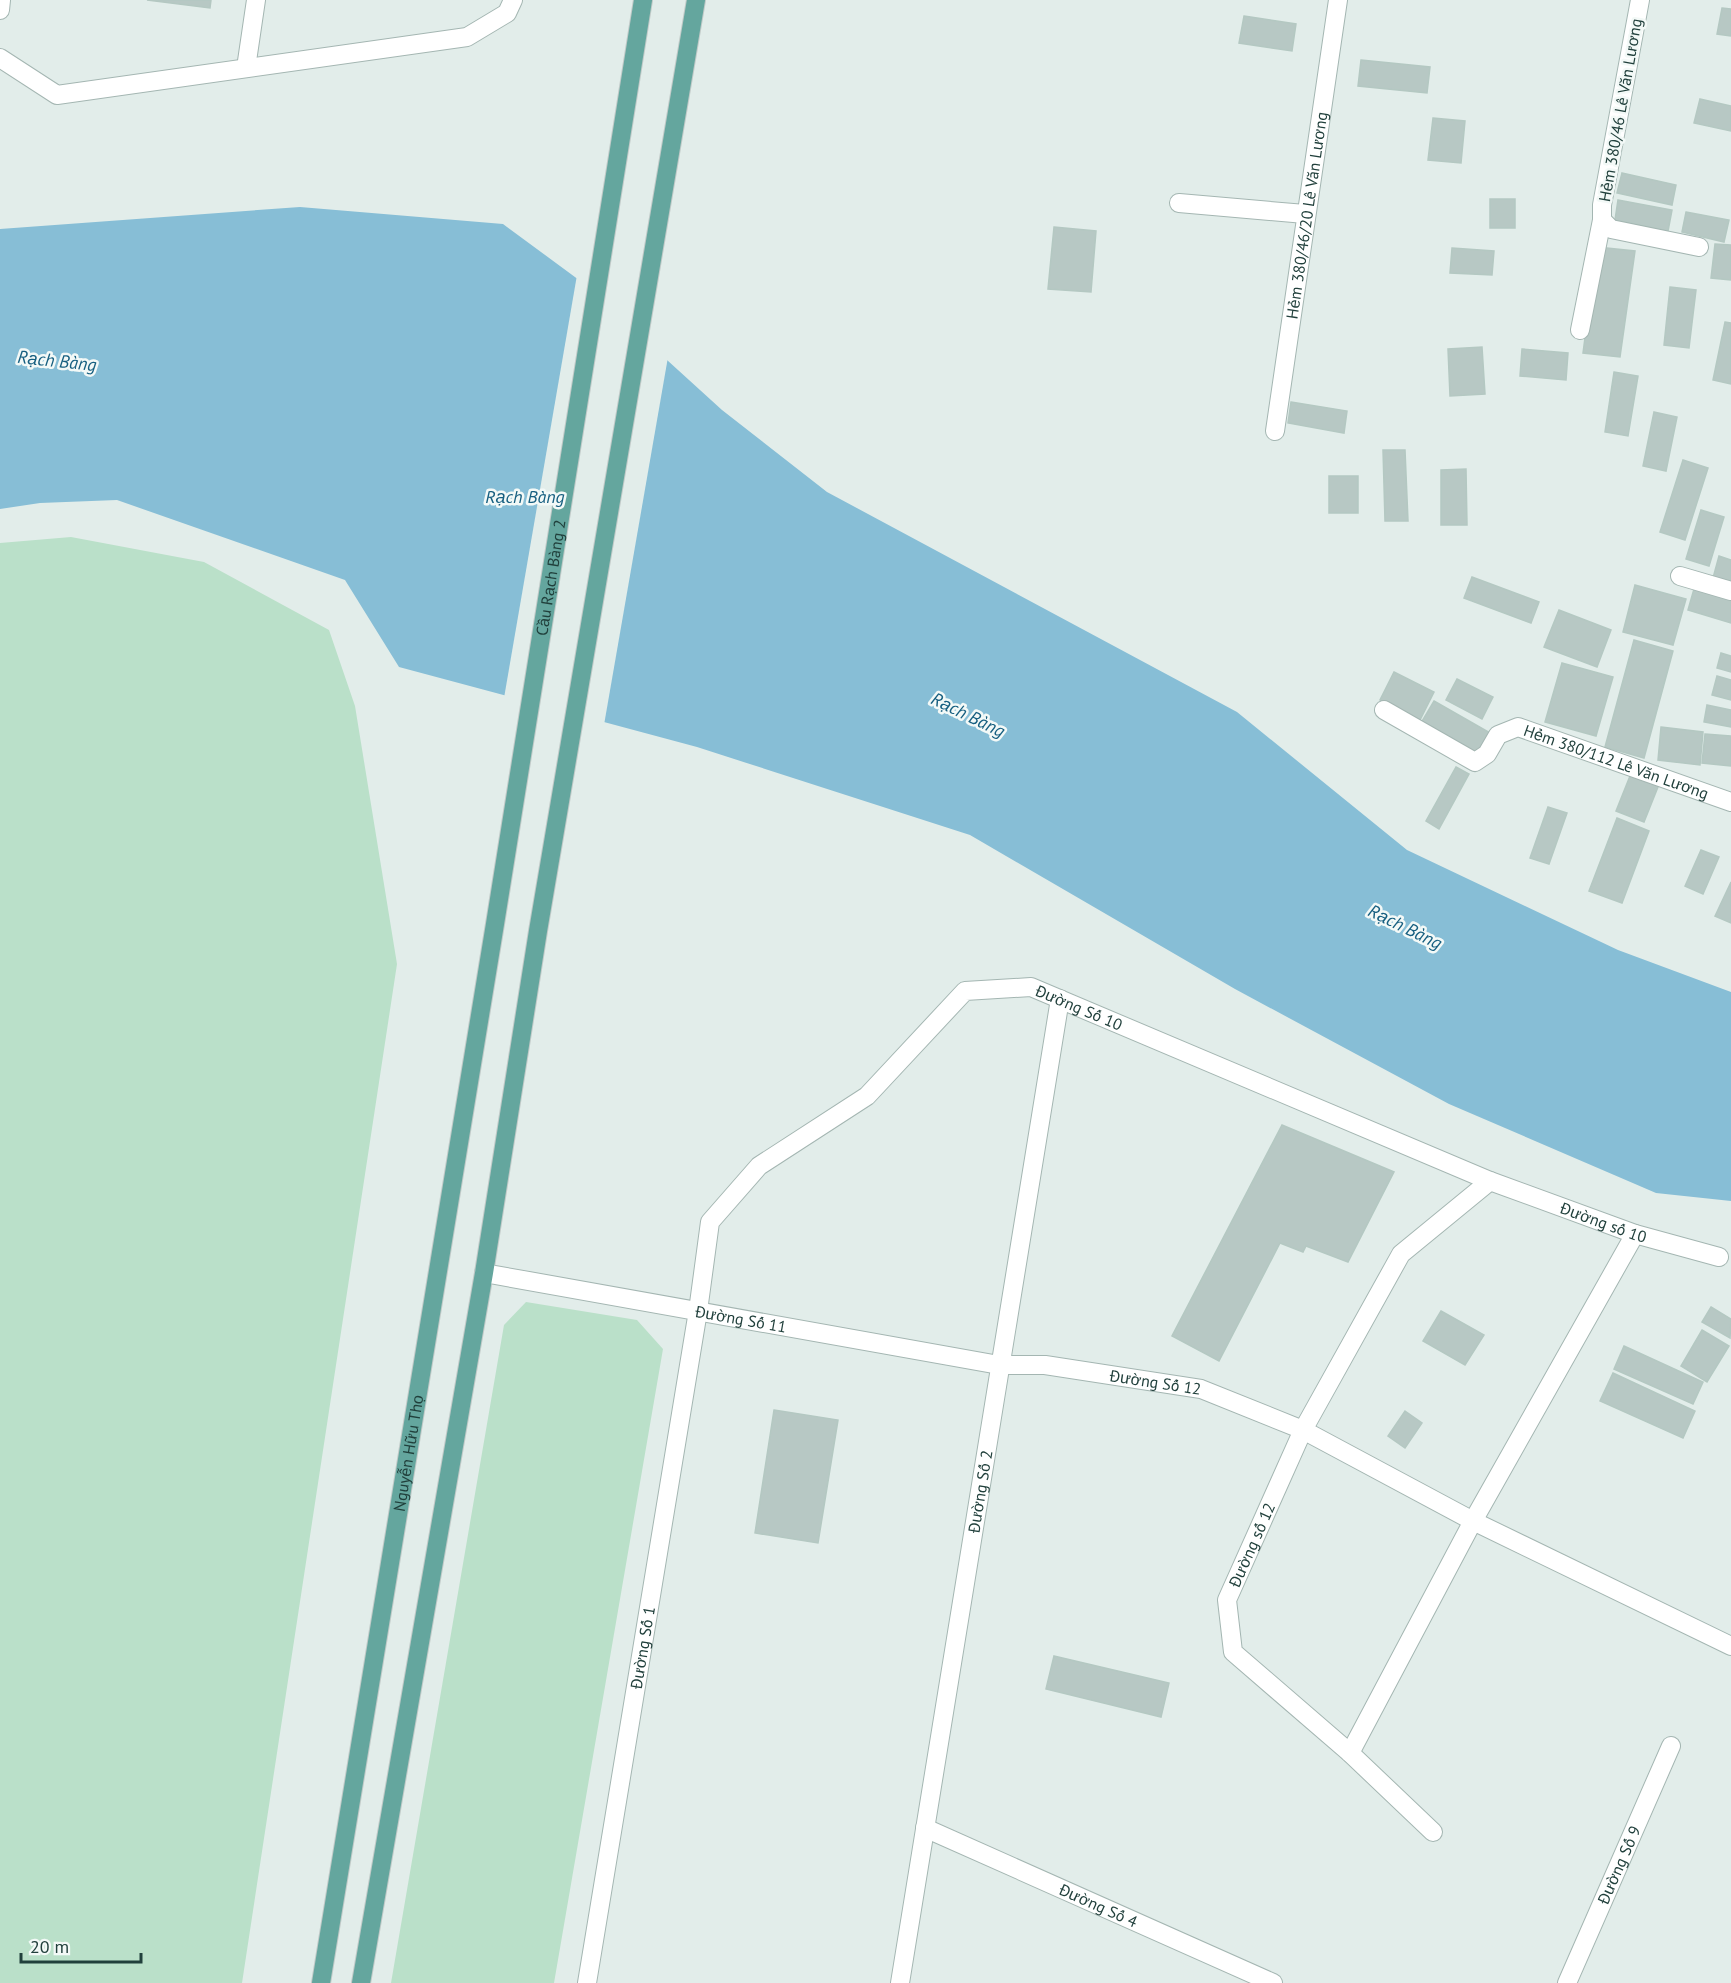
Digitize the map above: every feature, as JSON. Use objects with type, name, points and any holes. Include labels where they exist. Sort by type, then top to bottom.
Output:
[{"type":"main road","name":"Cầu Rạch Bàng 2","points":[[495,924],[643,0]]},
{"type":"main road","points":[[361,1983],[484,1273],[538,931],[696,0]]},
{"type":"main road","name":"Nguyễn Hữu Thọ","points":[[321,1983],[495,924]]},
{"type":"street","points":[[0,10],[2,0]]},
{"type":"street","points":[[246,68],[256,0]]},
{"type":"street","points":[[0,58],[57,95],[466,37],[507,14],[513,0]]},
{"type":"street","name":"Hẻm 380/46/20 Lê Văn Lương","points":[[1275,431],[1338,0]]},
{"type":"street","name":"Hẻm 380/46 Lê Văn Lương","points":[[1580,330],[1602,220],[1602,205],[1640,0]]},
{"type":"street","points":[[1179,202],[1305,214]]},
{"type":"street","name":"Hẻm 380/46 Lê Văn Lương","points":[[1602,220],[1611,229],[1699,247]]},
{"type":"street","points":[[1680,576],[1731,591]]},
{"type":"street","name":"Hẻm 380/112 Lê Văn Lương","points":[[1384,710],[1475,762],[1487,754],[1498,735],[1518,728],[1731,802]]},
{"type":"street","name":"Đường Số 10","points":[[698,1311],[710,1222],[759,1166],[867,1096],[965,991],[1031,987],[1490,1181]]},
{"type":"street","name":"Đường Số 2","points":[[900,1983],[1059,999]]},
{"type":"street","name":"Đường số 10","points":[[1490,1181],[1635,1234],[1719,1257]]},
{"type":"street","name":"Đường số 12","points":[[1433,1832],[1350,1753],[1233,1652],[1227,1599],[1303,1430],[1401,1254],[1490,1181]]},
{"type":"street","points":[[1350,1753],[1473,1521],[1635,1234]]},
{"type":"street","name":"Đường Số 11","points":[[484,1273],[999,1365]]},
{"type":"street","name":"Đường Số 1","points":[[587,1983],[698,1311]]},
{"type":"street","name":"Đường Số 12","points":[[999,1365],[1045,1365],[1201,1389],[1303,1430]]},
{"type":"street","points":[[1303,1430],[1473,1521],[1731,1646]]},
{"type":"street","name":"Đường Số 9","points":[[1567,1983],[1671,1746]]},
{"type":"street","name":"Đường Số 4","points":[[925,1828],[1273,1983]]},
{"type":"green space","points":[[71,537],[204,562],[329,630],[355,706],[397,964],[242,1983],[0,1983],[0,543]]},
{"type":"green space","points":[[526,1302],[637,1320],[663,1349],[554,1983],[391,1983],[504,1325]]},
{"type":"water","name":"Rạch Bàng","points":[[300,207],[503,224],[579,280],[722,410],[827,492],[1237,712],[1407,850],[1618,950],[1731,992],[1731,1201],[1656,1193],[1449,1104],[1235,989],[970,835],[697,747],[399,667],[345,580],[117,500],[40,503],[0,509],[0,229]]},
{"type":"pier","points":[[577,275],[668,357],[604,725],[504,698]]},
{"type":"building","points":[[147,0],[211,0],[210,8]]},
{"type":"building","points":[[1722,8],[1731,9],[1731,36],[1717,34]]},
{"type":"building","points":[[1244,16],[1296,24],[1292,51],[1239,43]]},
{"type":"building","points":[[1361,60],[1430,67],[1427,93],[1358,86]]},
{"type":"building","points":[[1700,99],[1731,106],[1731,131],[1694,123]]},
{"type":"building","points":[[1433,118],[1465,121],[1461,163],[1428,160]]},
{"type":"building","points":[[1622,173],[1676,185],[1672,205],[1617,193]]},
{"type":"building","points":[[1490,199],[1515,199],[1515,228],[1490,228]]},
{"type":"building","points":[[1618,200],[1672,210],[1668,231],[1615,220]]},
{"type":"building","points":[[1686,212],[1729,220],[1724,242],[1682,232]]},
{"type":"building","points":[[1054,227],[1096,231],[1091,292],[1048,289]]},
{"type":"building","points":[[1715,244],[1731,245],[1731,280],[1711,278]]},
{"type":"building","points":[[1597,247],[1635,251],[1620,357],[1583,353]]},
{"type":"building","points":[[1452,248],[1494,251],[1492,275],[1450,273]]},
{"type":"building","points":[[1670,287],[1696,290],[1689,348],[1664,345]]},
{"type":"building","points":[[1725,322],[1731,323],[1731,384],[1713,380]]},
{"type":"building","points":[[1482,347],[1485,394],[1450,396],[1448,349]]},
{"type":"building","points":[[1522,349],[1568,353],[1566,380],[1520,376]]},
{"type":"building","points":[[1614,372],[1638,376],[1628,436],[1605,432]]},
{"type":"building","points":[[1291,402],[1347,411],[1344,433],[1288,423]]},
{"type":"building","points":[[1654,412],[1677,417],[1666,471],[1643,466]]},
{"type":"building","points":[[1383,450],[1405,450],[1408,521],[1385,521]]},
{"type":"building","points":[[1683,460],[1708,468],[1685,540],[1660,532]]},
{"type":"building","points":[[1466,469],[1467,525],[1441,525],[1441,470]]},
{"type":"building","points":[[1329,476],[1358,476],[1358,513],[1329,513]]},
{"type":"building","points":[[1701,510],[1724,517],[1709,566],[1686,559]]},
{"type":"building","points":[[1719,556],[1731,560],[1731,584],[1713,578]]},
{"type":"building","points":[[1472,577],[1539,602],[1531,623],[1464,598]]},
{"type":"building","points":[[1635,585],[1686,599],[1673,645],[1623,632]]},
{"type":"building","points":[[1694,589],[1731,600],[1731,623],[1688,610]]},
{"type":"building","points":[[1559,610],[1611,630],[1597,667],[1544,647]]},
{"type":"building","points":[[1634,640],[1673,651],[1644,758],[1605,747]]},
{"type":"building","points":[[1721,653],[1731,656],[1731,672],[1717,668]]},
{"type":"building","points":[[1562,663],[1613,677],[1596,736],[1545,722]]},
{"type":"building","points":[[1394,672],[1434,692],[1420,720],[1380,700]]},
{"type":"building","points":[[1717,676],[1731,680],[1731,700],[1712,695]]},
{"type":"building","points":[[1457,679],[1493,697],[1482,719],[1446,700]]},
{"type":"building","points":[[1434,701],[1492,734],[1479,757],[1421,723]]},
{"type":"building","points":[[1707,705],[1731,710],[1731,727],[1704,722]]},
{"type":"building","points":[[1661,727],[1703,732],[1700,765],[1658,760]]},
{"type":"building","points":[[1705,734],[1731,736],[1731,766],[1702,763]]},
{"type":"building","points":[[1456,767],[1469,774],[1439,829],[1426,821]]},
{"type":"building","points":[[1632,771],[1660,782],[1644,822],[1616,811]]},
{"type":"building","points":[[1548,807],[1567,813],[1549,864],[1530,858]]},
{"type":"building","points":[[1617,818],[1649,831],[1622,903],[1589,891]]},
{"type":"building","points":[[1701,850],[1719,857],[1703,894],[1685,886]]},
{"type":"building","points":[[1731,882],[1731,923],[1715,916]]},
{"type":"building","points":[[1282,1125],[1394,1172],[1348,1262],[1306,1246],[1303,1252],[1280,1243],[1219,1361],[1172,1336]]},
{"type":"building","points":[[1711,1307],[1731,1319],[1730,1338],[1702,1322]]},
{"type":"building","points":[[1441,1311],[1484,1335],[1465,1365],[1423,1341]]},
{"type":"building","points":[[1702,1330],[1729,1346],[1707,1382],[1681,1366]]},
{"type":"building","points":[[1624,1346],[1703,1382],[1693,1404],[1614,1369]]},
{"type":"building","points":[[1613,1373],[1695,1411],[1683,1438],[1600,1401]]},
{"type":"building","points":[[774,1410],[838,1420],[818,1543],[755,1533]]},
{"type":"building","points":[[1405,1411],[1422,1423],[1405,1448],[1388,1436]]},
{"type":"building","points":[[1054,1656],[1169,1683],[1161,1717],[1046,1689]]}]
